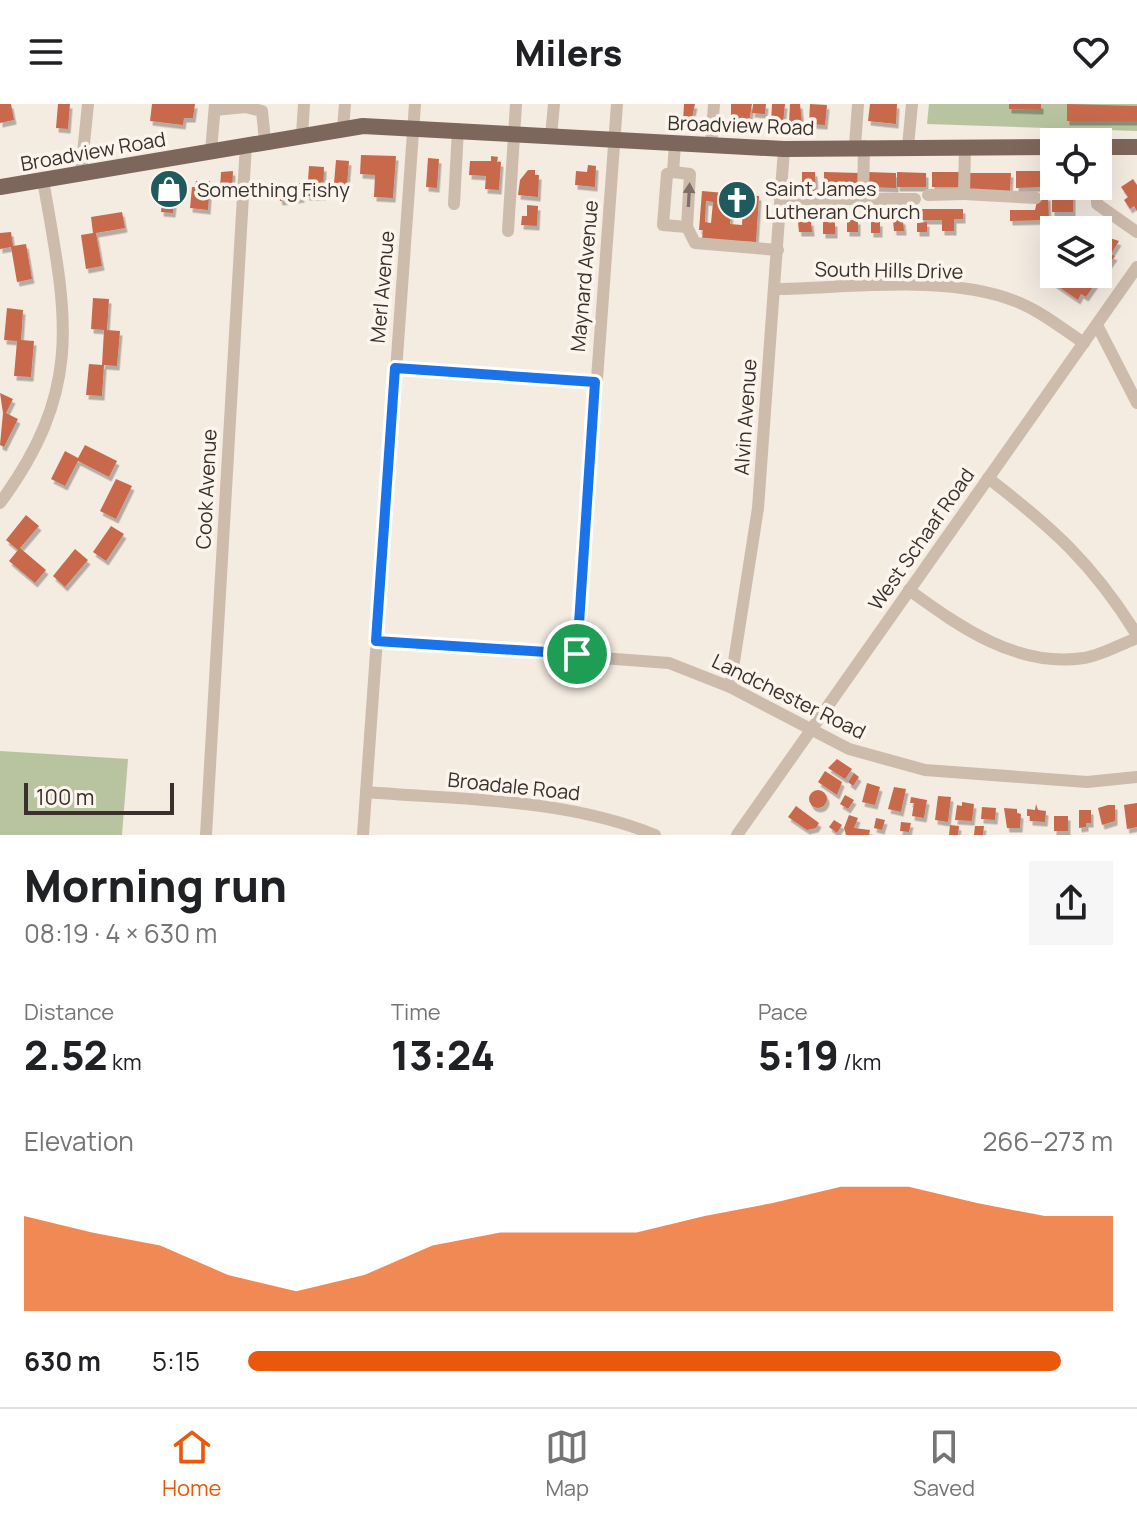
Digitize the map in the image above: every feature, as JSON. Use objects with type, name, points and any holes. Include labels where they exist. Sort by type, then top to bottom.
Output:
[{"type":"main road","name":"Broadview Road","points":[[0,187],[343,128],[415,126],[615,141],[784,149],[1040,147]]},
{"type":"main road","points":[[1112,147],[1137,147]]},
{"type":"street","points":[[81,173],[88,104]]},
{"type":"street","points":[[302,135],[304,104]]},
{"type":"street","points":[[343,128],[345,104]]},
{"type":"street","name":"Merl Avenue","points":[[363,835],[415,104]]},
{"type":"street","points":[[508,231],[516,104]]},
{"type":"street","points":[[551,136],[554,104]]},
{"type":"street","name":"Maynard Avenue","points":[[577,654],[617,104]]},
{"type":"street","points":[[711,146],[714,104]]},
{"type":"street","points":[[858,104],[863,200]]},
{"type":"street","points":[[908,146],[912,104]]},
{"type":"street","points":[[211,151],[215,107],[245,107],[262,111],[265,141]]},
{"type":"street","points":[[454,204],[458,129]]},
{"type":"street","name":"Cook Avenue","points":[[206,835],[246,144]]},
{"type":"street","points":[[673,172],[675,144]]},
{"type":"street","points":[[964,194],[965,146]]},
{"type":"street","name":"Alvin Avenue","points":[[730,687],[758,508],[784,149]]},
{"type":"street","points":[[687,227],[663,225],[667,174],[673,172],[690,174],[687,227],[693,242],[778,250]]},
{"type":"street","points":[[0,503],[44,431],[61,366],[64,308],[43,180]]},
{"type":"street","points":[[781,199],[863,200],[964,194],[1036,198]]},
{"type":"street","points":[[1097,200],[1097,204],[1137,232]]},
{"type":"street","name":"West Schaaf Road","points":[[737,835],[1137,267]]},
{"type":"street","name":"South Hills Drive","points":[[775,289],[948,287],[987,293],[1039,312],[1084,343]]},
{"type":"street","points":[[1097,325],[1137,403]]},
{"type":"street","points":[[395,368],[595,382]]},
{"type":"street","points":[[909,590],[967,632],[1013,651],[1049,657],[1085,658],[1137,636],[1111,593],[1079,554],[1049,525],[988,478]]},
{"type":"street","name":"Landchester Road","points":[[376,641],[669,663],[730,687],[810,730],[881,760],[925,770],[1087,782],[1137,777]]},
{"type":"street","name":"Broadale Road","points":[[366,792],[547,807],[625,823],[655,835]]},
{"type":"green space","points":[[929,104],[1137,104],[1137,131],[927,124]]},
{"type":"green space","points":[[0,751],[128,759],[122,835],[0,835]]},
{"type":"building","points":[[0,104],[11,104],[14,120],[0,123]]},
{"type":"building","points":[[58,104],[70,104],[68,129],[56,128]]},
{"type":"building","points":[[152,104],[195,104],[193,118],[184,118],[183,125],[150,121]]},
{"type":"building","points":[[684,104],[695,104],[691,122],[683,122]]},
{"type":"building","points":[[731,104],[752,104],[749,123],[731,120]]},
{"type":"building","points":[[753,104],[766,104],[765,114],[752,113]]},
{"type":"building","points":[[772,104],[785,104],[783,124],[771,124]]},
{"type":"building","points":[[790,104],[800,104],[802,123],[789,122]]},
{"type":"building","points":[[810,104],[827,105],[825,125],[809,124]]},
{"type":"building","points":[[870,104],[897,104],[896,124],[868,121]]},
{"type":"building","points":[[1009,104],[1041,104],[1041,110],[1009,109]]},
{"type":"building","points":[[1067,104],[1137,106],[1137,121],[1067,121]]},
{"type":"building","points":[[361,155],[396,156],[393,198],[374,197],[375,175],[360,174]]},
{"type":"building","points":[[491,156],[498,157],[497,162],[501,162],[499,190],[485,189],[486,176],[469,175],[470,161],[491,161]]},
{"type":"building","points":[[428,158],[439,159],[437,188],[426,187]]},
{"type":"building","points":[[336,160],[349,161],[347,184],[334,183]]},
{"type":"building","points":[[588,165],[596,166],[595,187],[575,185],[576,171],[587,172]]},
{"type":"building","points":[[309,166],[324,167],[323,196],[307,196]]},
{"type":"building","points":[[528,170],[535,170],[535,175],[539,175],[538,197],[518,195],[520,180]]},
{"type":"building","points":[[233,171],[232,190],[220,190],[221,172]]},
{"type":"building","points":[[1016,171],[1040,171],[1040,187],[1016,188]]},
{"type":"building","points":[[802,172],[815,172],[816,194],[802,194]]},
{"type":"building","points":[[824,172],[860,173],[860,189],[824,188]]},
{"type":"building","points":[[867,172],[896,173],[896,188],[867,187]]},
{"type":"building","points":[[897,172],[926,173],[926,187],[897,187]]},
{"type":"building","points":[[932,172],[961,172],[961,187],[932,187]]},
{"type":"building","points":[[969,173],[1011,173],[1010,192],[969,191]]},
{"type":"building","points":[[1133,179],[1137,185],[1137,211],[1134,206],[1130,209],[1124,200],[1128,197],[1121,187]]},
{"type":"building","points":[[196,181],[210,181],[208,210],[190,208],[192,187],[195,187]]},
{"type":"building","points":[[164,183],[176,184],[173,213],[161,212]]},
{"type":"building","points":[[300,183],[302,198],[280,201],[277,187]]},
{"type":"building","points":[[702,191],[759,196],[756,242],[702,239],[703,230],[699,230]],"holes":[[[706,201],[713,202],[711,223],[705,222]],[[732,203],[743,204],[742,225],[730,224]]]},
{"type":"building","points":[[1038,197],[1048,200],[1049,216],[1040,216],[1040,220],[1010,221],[1010,210],[1035,210]]},
{"type":"building","points":[[1052,200],[1073,200],[1073,212],[1052,212]]},
{"type":"building","points":[[527,205],[538,206],[537,226],[521,225],[522,216],[527,216]]},
{"type":"building","points":[[921,209],[963,209],[963,219],[954,219],[954,231],[942,231],[942,220],[921,220]]},
{"type":"building","points":[[122,212],[125,228],[96,233],[102,266],[86,269],[81,235],[93,233],[91,217]]},
{"type":"building","points":[[847,220],[858,220],[858,232],[847,232]]},
{"type":"building","points":[[893,220],[903,220],[904,231],[894,231]]},
{"type":"building","points":[[811,221],[812,232],[799,232],[798,222]]},
{"type":"building","points":[[823,222],[835,222],[835,234],[823,234]]},
{"type":"building","points":[[871,222],[880,222],[880,233],[871,233]]},
{"type":"building","points":[[927,222],[927,232],[917,232],[917,223]]},
{"type":"building","points":[[11,232],[13,246],[26,244],[32,279],[17,282],[11,247],[0,249],[0,233]]},
{"type":"building","points":[[1112,239],[1119,241],[1112,252]]},
{"type":"building","points":[[1060,288],[1092,288],[1086,297],[1081,294],[1078,300]]},
{"type":"building","points":[[93,298],[109,299],[107,330],[120,331],[117,366],[104,365],[102,396],[86,395],[89,364],[102,365],[104,330],[91,329]]},
{"type":"building","points":[[7,308],[23,310],[21,340],[34,341],[31,377],[14,376],[17,341],[4,340]]},
{"type":"building","points":[[0,393],[13,399],[6,413],[18,419],[4,447],[0,445],[3,413]]},
{"type":"building","points":[[85,445],[117,461],[109,477],[78,461],[65,486],[51,479],[65,451],[78,458]]},
{"type":"building","points":[[116,479],[132,486],[116,519],[100,511]]},
{"type":"building","points":[[26,515],[39,526],[20,548],[46,570],[35,583],[9,561],[18,550],[6,540]]},
{"type":"building","points":[[111,526],[124,534],[106,561],[93,552]]},
{"type":"building","points":[[75,549],[88,560],[65,587],[53,576]]},
{"type":"building","points":[[837,759],[852,769],[845,779],[828,768]]},
{"type":"building","points":[[825,771],[842,782],[837,795],[818,782]]},
{"type":"building","points":[[854,773],[859,777],[853,786],[848,782]]},
{"type":"building","points":[[867,783],[880,787],[875,805],[862,802]]},
{"type":"building","points":[[894,787],[906,789],[901,812],[888,809]]},
{"type":"building","points":[[818,790],[827,799],[818,808],[809,799]]},
{"type":"building","points":[[845,795],[854,800],[848,809],[840,804]]},
{"type":"building","points":[[938,796],[951,797],[948,822],[935,820]]},
{"type":"building","points":[[911,797],[927,800],[924,818],[912,816],[914,803],[910,803]]},
{"type":"building","points":[[962,802],[974,804],[972,821],[955,820],[957,805],[962,806]]},
{"type":"building","points":[[1137,803],[1137,827],[1127,829],[1124,805]]},
{"type":"building","points":[[1036,804],[1038,810],[1046,811],[1045,822],[1030,821],[1030,816],[1027,816],[1027,809],[1035,810]]},
{"type":"building","points":[[1115,805],[1115,821],[1102,825],[1098,808]]},
{"type":"building","points":[[796,806],[819,823],[816,828],[807,830],[788,817]]},
{"type":"building","points":[[982,807],[996,808],[995,820],[981,819]]},
{"type":"building","points":[[1004,808],[1017,809],[1017,813],[1021,814],[1020,828],[1007,828]]},
{"type":"building","points":[[1079,810],[1091,810],[1091,823],[1086,823],[1086,827],[1079,828]]},
{"type":"building","points":[[849,815],[858,818],[854,828],[870,830],[869,835],[846,835],[844,828]]},
{"type":"building","points":[[1054,816],[1068,816],[1068,831],[1054,831]]},
{"type":"building","points":[[876,818],[885,820],[882,830],[874,828]]},
{"type":"building","points":[[834,820],[842,825],[837,833],[829,827]]},
{"type":"building","points":[[901,822],[911,823],[909,832],[900,831]]},
{"type":"building","points":[[950,825],[959,826],[958,835],[949,835]]},
{"type":"building","points":[[975,826],[984,826],[983,835],[974,835]]},
{"type":"place","name":"Something Fishy","points":[[169,189]]},
{"type":"place","name":"Saint James Lutheran Church","points":[[737,200]]},
{"type":"route","points":[[395,368],[595,382],[577,654],[376,641],[395,368]]}]
